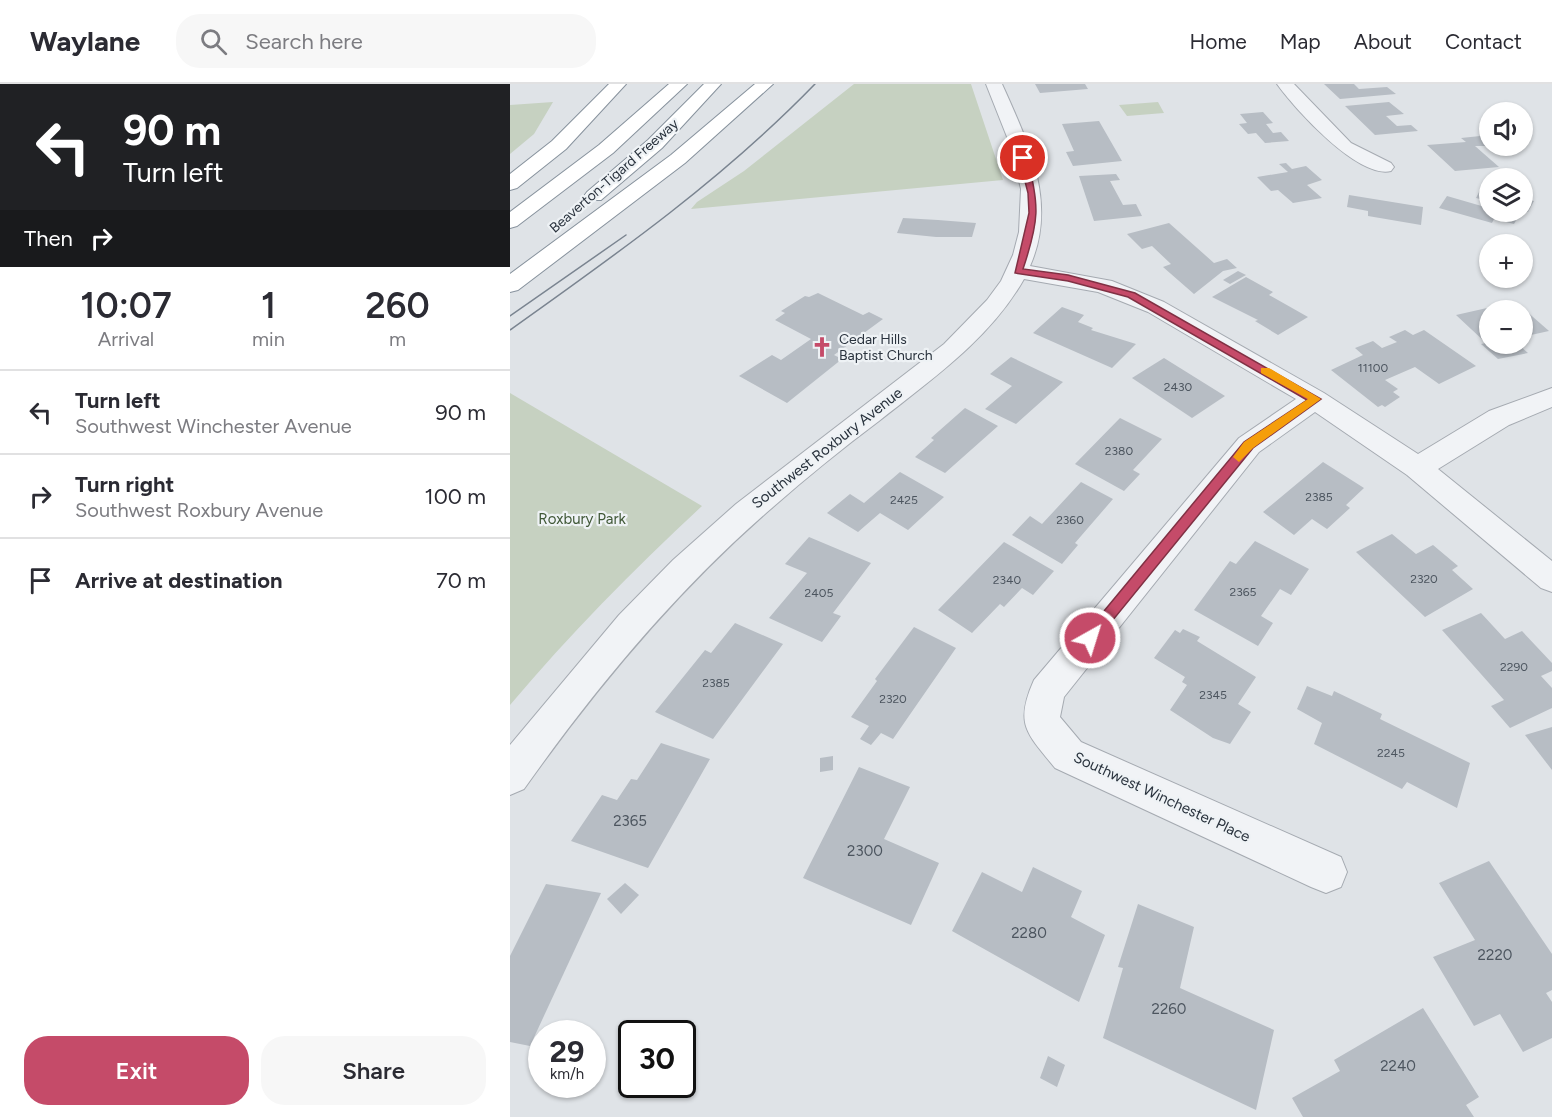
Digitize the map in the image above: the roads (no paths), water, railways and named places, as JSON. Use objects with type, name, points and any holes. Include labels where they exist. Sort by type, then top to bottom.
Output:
[{"type":"highway","points":[[510,184],[559,145],[618,84]]},
{"type":"highway","name":"Beaverton-Tigard Freeway","points":[[510,222],[606,149],[679,84]]},
{"type":"highway","name":"Beaverton-Tigard Freeway","points":[[583,205],[655,144],[713,84]]},
{"type":"highway","points":[[510,285],[678,159],[765,84]]},
{"type":"highway","name":"Beaverton-Tigard Freeway","points":[[510,262],[556,227]]},
{"type":"street","name":"Southwest Roxbury Avenue","points":[[510,776],[560,708],[649,605],[709,546],[760,499],[954,347],[1003,295],[1018,271],[1031,234],[1032,193],[1023,158],[993,84]]},
{"type":"street","points":[[1285,84],[1344,147],[1384,167]]},
{"type":"street","points":[[1018,271],[1068,278],[1132,295],[1316,399],[1417,468],[1552,579]]},
{"type":"street","points":[[1417,468],[1499,418],[1552,397]]},
{"type":"street","name":"Southwest Winchester Place","points":[[1316,399],[1249,445],[1047,691],[1041,722],[1068,755],[1326,872]]},
{"type":"tram line","points":[[510,330],[629,244],[706,184],[780,119],[815,84]]},
{"type":"tram line","points":[[510,316],[626,235]]},
{"type":"place","name":"Cedar Hills Baptist Church","points":[[822,347]]},
{"type":"park label","name":"Roxbury Park","points":[[582,519]]}]
